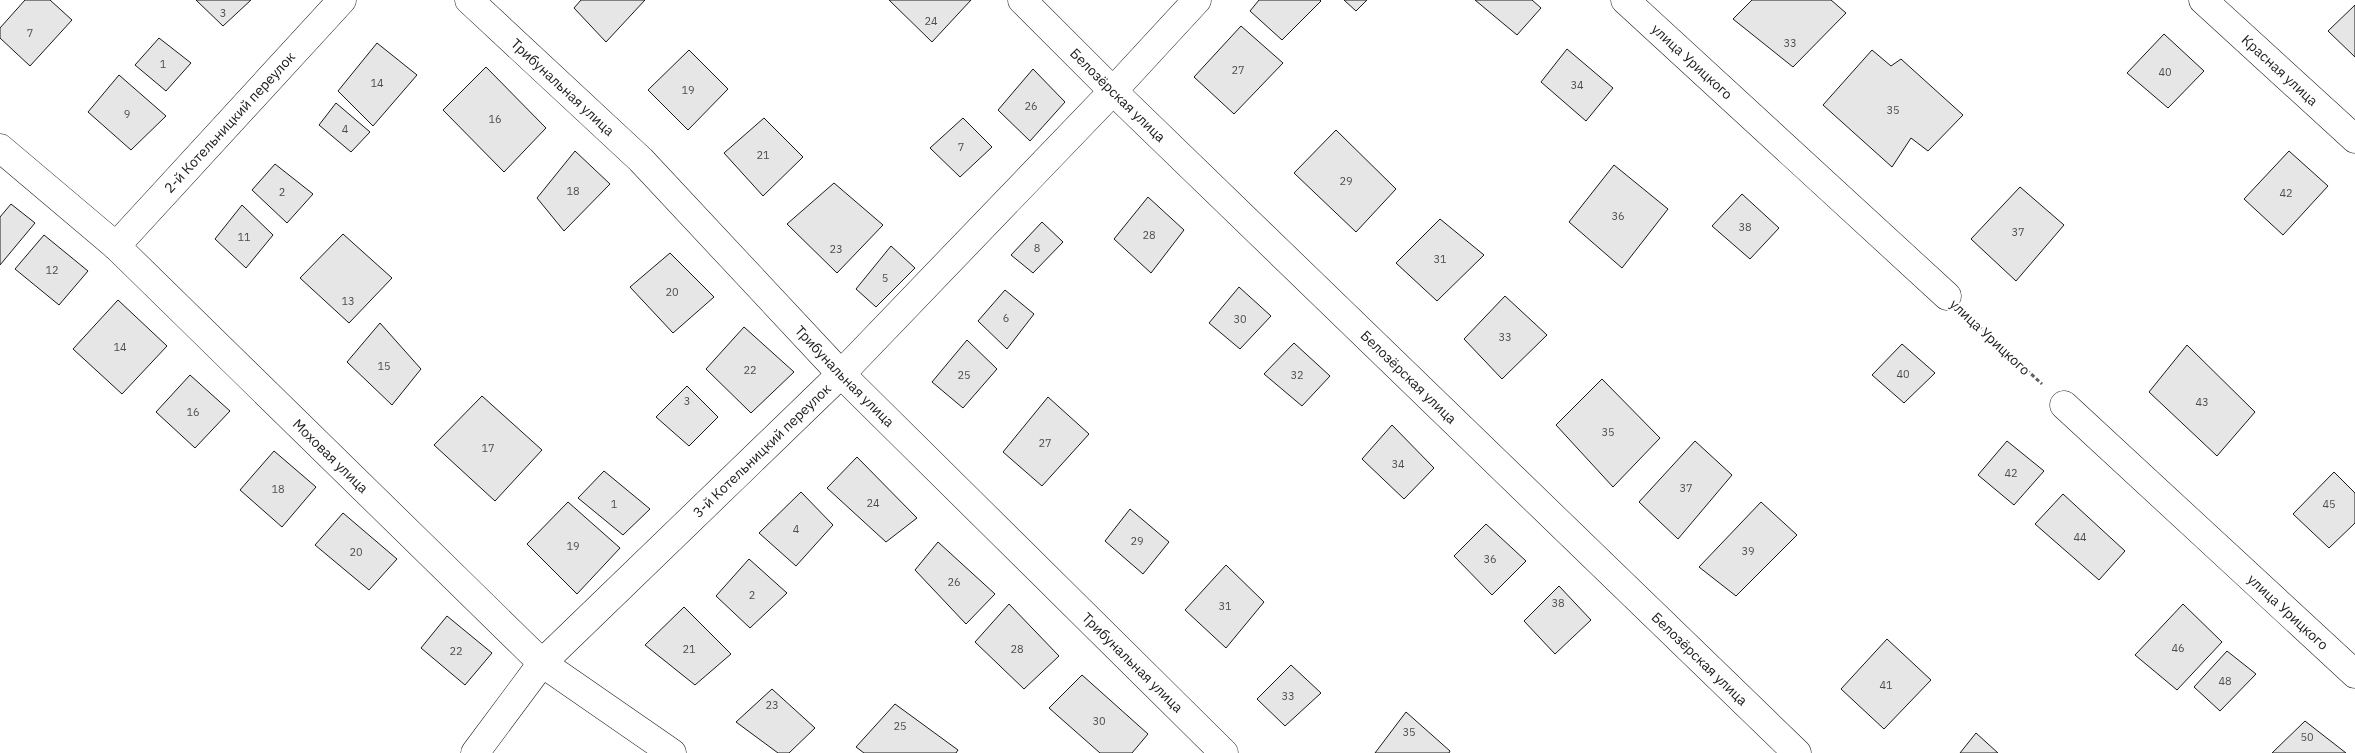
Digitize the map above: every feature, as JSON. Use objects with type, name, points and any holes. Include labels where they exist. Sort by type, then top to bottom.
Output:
[{"type":"street","name":"2-й Котельницкий переулок","points":[[116,246],[342,0]]},
{"type":"street","name":"Трибунальная улица","points":[[469,0],[641,160],[841,374],[1224,753]]},
{"type":"street","name":"Белозёрская улица","points":[[1022,0],[1113,91],[1797,753]]},
{"type":"street","name":"3-й Котельницкий переулок","points":[[475,753],[542,663],[841,374],[1113,91],[1197,0]]},
{"type":"street","name":"улица Урицкого","points":[[1625,0],[1947,296]]},
{"type":"street","name":"Красная улица","points":[[2203,0],[2355,140]]},
{"type":"street","name":"Моховая улица","points":[[0,148],[116,246],[542,663],[672,753]]},
{"type":"street","name":"улица Урицкого","points":[[2064,405],[2355,674]]},
{"type":"path","name":"улица Урицкого","points":[[1947,296],[2064,405]]},
{"type":"building","points":[[25,0],[50,0],[72,20],[30,66],[0,38],[0,28]]},
{"type":"building","points":[[196,0],[251,0],[223,26]]},
{"type":"building","points":[[581,0],[645,0],[606,42],[574,8]]},
{"type":"building","points":[[889,0],[971,0],[932,42]]},
{"type":"building","points":[[1259,0],[1321,1],[1282,40],[1250,11]]},
{"type":"building","points":[[1344,0],[1367,0],[1356,11]]},
{"type":"building","points":[[1475,0],[1532,0],[1541,8],[1517,35]]},
{"type":"building","points":[[1752,0],[1831,0],[1846,13],[1793,67],[1733,19]]},
{"type":"building","points":[[2355,5],[2355,57],[2328,31]]},
{"type":"building","points":[[1241,26],[1283,63],[1234,114],[1194,77]]},
{"type":"building","points":[[2164,34],[2204,71],[2168,108],[2127,73]]},
{"type":"building","points":[[159,38],[191,63],[166,91],[135,65]]},
{"type":"building","points":[[377,43],[417,75],[373,126],[338,91]]},
{"type":"building","points":[[1567,49],[1613,88],[1586,121],[1541,82]]},
{"type":"building","points":[[689,50],[728,89],[688,130],[648,90]]},
{"type":"building","points":[[1872,50],[1891,66],[1901,59],[1963,115],[1928,151],[1911,138],[1892,167],[1823,105]]},
{"type":"building","points":[[486,67],[546,128],[504,172],[443,110]]},
{"type":"building","points":[[1033,69],[1065,102],[1030,141],[998,110]]},
{"type":"building","points":[[119,75],[166,116],[131,150],[88,112]]},
{"type":"building","points":[[336,103],[370,132],[351,152],[319,125]]},
{"type":"building","points":[[764,118],[803,157],[763,196],[724,153]]},
{"type":"building","points":[[963,118],[992,147],[960,177],[930,148]]},
{"type":"building","points":[[1336,130],[1396,189],[1356,232],[1294,173]]},
{"type":"building","points":[[575,151],[610,184],[564,231],[537,198]]},
{"type":"building","points":[[2289,151],[2328,186],[2283,235],[2244,199]]},
{"type":"building","points":[[275,164],[313,194],[287,223],[252,190]]},
{"type":"building","points":[[1614,165],[1668,209],[1622,268],[1569,222]]},
{"type":"building","points":[[834,183],[883,225],[837,273],[787,224]]},
{"type":"building","points":[[2020,187],[2064,225],[2016,281],[1971,239]]},
{"type":"building","points":[[1742,194],[1779,228],[1750,259],[1712,226]]},
{"type":"building","points":[[1148,197],[1184,230],[1151,273],[1114,239]]},
{"type":"building","points":[[11,204],[35,223],[0,265],[0,217]]},
{"type":"building","points":[[242,205],[273,235],[246,268],[215,239]]},
{"type":"building","points":[[1440,219],[1484,255],[1437,301],[1396,263]]},
{"type":"building","points":[[1042,222],[1063,242],[1033,273],[1011,255]]},
{"type":"building","points":[[343,234],[392,278],[349,323],[300,278]]},
{"type":"building","points":[[44,235],[88,271],[59,305],[15,269]]},
{"type":"building","points":[[891,246],[915,268],[876,307],[856,289]]},
{"type":"building","points":[[670,253],[714,297],[673,333],[630,287]]},
{"type":"building","points":[[1239,287],[1271,316],[1240,349],[1209,323]]},
{"type":"building","points":[[1005,290],[1034,314],[1007,349],[978,321]]},
{"type":"building","points":[[1505,296],[1547,335],[1502,379],[1464,339]]},
{"type":"building","points":[[118,300],[167,346],[122,394],[73,349]]},
{"type":"building","points":[[380,323],[421,369],[392,405],[347,362]]},
{"type":"building","points":[[744,327],[794,372],[751,413],[706,369]]},
{"type":"building","points":[[967,340],[997,369],[963,408],[932,382]]},
{"type":"building","points":[[1294,343],[1330,376],[1302,406],[1264,374]]},
{"type":"building","points":[[1902,344],[1935,373],[1904,403],[1872,375]]},
{"type":"building","points":[[2187,345],[2255,412],[2217,456],[2149,392]]},
{"type":"building","points":[[190,375],[230,411],[195,448],[156,412]]},
{"type":"building","points":[[1602,379],[1660,438],[1613,487],[1556,425]]},
{"type":"building","points":[[687,386],[718,417],[689,446],[656,417]]},
{"type":"building","points":[[482,396],[542,450],[495,501],[434,445]]},
{"type":"building","points":[[1048,397],[1089,434],[1042,486],[1003,452]]},
{"type":"building","points":[[1392,425],[1434,468],[1404,499],[1362,459]]},
{"type":"building","points":[[1695,441],[1732,475],[1678,539],[1639,502]]},
{"type":"building","points":[[2007,441],[2044,471],[2014,505],[1978,475]]},
{"type":"building","points":[[274,451],[316,487],[282,527],[240,490]]},
{"type":"building","points":[[857,457],[917,518],[886,542],[827,488]]},
{"type":"building","points":[[604,471],[650,509],[623,535],[578,498]]},
{"type":"building","points":[[2334,472],[2355,493],[2355,523],[2329,548],[2293,514]]},
{"type":"building","points":[[801,492],[833,525],[796,566],[759,533]]},
{"type":"building","points":[[2063,494],[2125,551],[2099,580],[2035,524]]},
{"type":"building","points":[[568,502],[620,548],[577,594],[527,544]]},
{"type":"building","points":[[1761,502],[1797,535],[1736,596],[1699,567]]},
{"type":"building","points":[[1130,509],[1169,542],[1143,574],[1105,541]]},
{"type":"building","points":[[343,513],[397,559],[369,590],[315,545]]},
{"type":"building","points":[[1486,524],[1526,561],[1492,595],[1454,556]]},
{"type":"building","points":[[938,542],[995,594],[966,624],[915,570]]},
{"type":"building","points":[[749,559],[787,593],[750,628],[716,596]]},
{"type":"building","points":[[1226,565],[1264,602],[1226,648],[1185,610]]},
{"type":"building","points":[[1559,586],[1591,620],[1555,654],[1524,621]]},
{"type":"building","points":[[1009,604],[1059,656],[1024,689],[975,642]]},
{"type":"building","points":[[2183,604],[2222,642],[2177,690],[2135,655]]},
{"type":"building","points":[[684,607],[731,654],[695,685],[645,645]]},
{"type":"building","points":[[447,616],[492,653],[465,685],[421,648]]},
{"type":"building","points":[[1887,639],[1931,680],[1884,729],[1841,689]]},
{"type":"building","points":[[2227,651],[2256,674],[2220,711],[2194,687]]},
{"type":"building","points":[[1291,665],[1321,693],[1285,726],[1257,699]]},
{"type":"building","points":[[1082,675],[1148,734],[1132,753],[1100,753],[1049,708]]},
{"type":"building","points":[[772,689],[815,728],[789,753],[778,753],[736,722]]},
{"type":"building","points":[[895,704],[958,750],[956,753],[864,753],[856,747]]},
{"type":"building","points":[[1406,712],[1450,751],[1449,753],[1375,753]]},
{"type":"building","points":[[2305,721],[2346,753],[2272,753]]},
{"type":"building","points":[[1976,733],[1998,753],[1960,753]]}]
